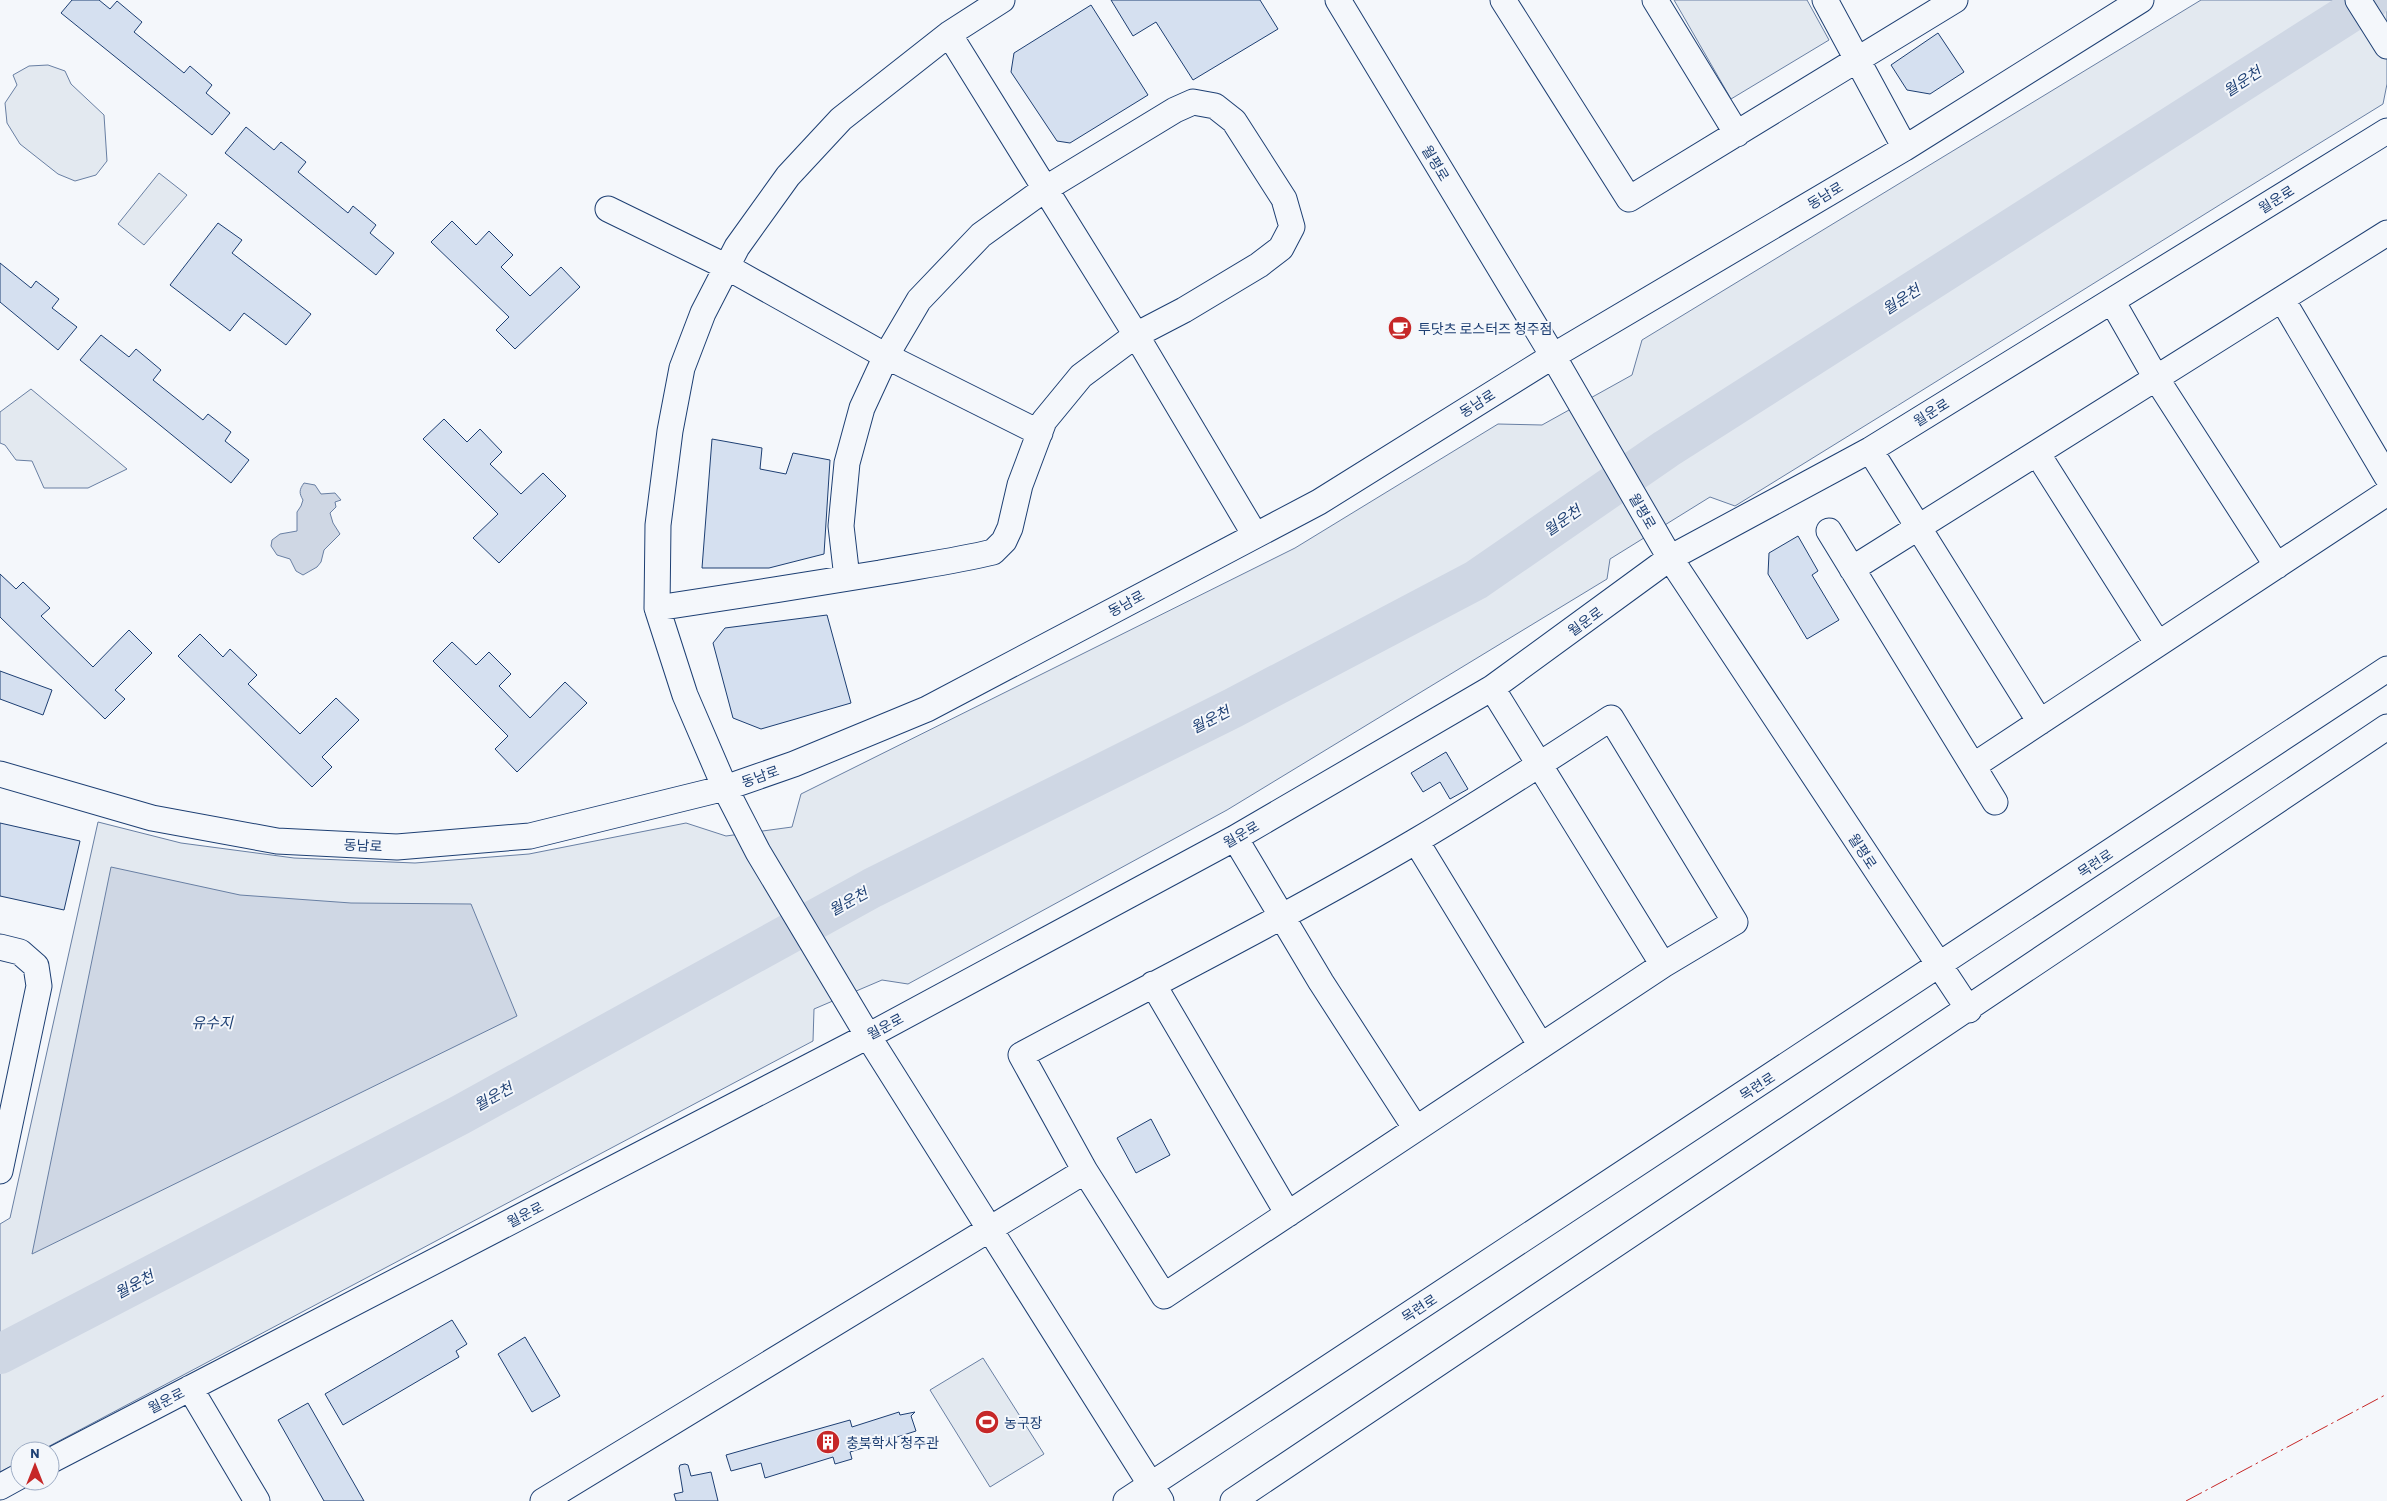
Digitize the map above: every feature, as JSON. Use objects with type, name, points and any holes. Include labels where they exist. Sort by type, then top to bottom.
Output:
[{"type":"street","points":[[1002,0],[949,34],[841,119],[788,176],[737,248],[703,313],[682,368],[670,431],[658,525],[657,608],[685,695],[724,788],[758,852],[868,1036],[1156,1493]]},
{"type":"street","name":"월평로","points":[[1338,0],[1553,356],[1670,558],[1969,1010]]},
{"type":"street","points":[[1503,0],[1629,200],[1955,0]]},
{"type":"street","points":[[1655,0],[1737,134]]},
{"type":"street","points":[[1824,0],[1905,148]]},
{"type":"street","name":"동남로","points":[[0,774],[152,818],[268,839],[397,847],[530,836],[724,788],[794,764],[927,709],[1319,502],[1553,356],[1905,148],[2141,0]]},
{"type":"street","points":[[2358,0],[2387,46]]},
{"type":"street","points":[[949,34],[1136,335],[1254,535]]},
{"type":"street","points":[[657,608],[846,578],[993,552],[1004,541],[1010,528],[1020,485],[1044,421],[1081,376],[1136,335],[1226,285],[1259,265],[1281,248],[1292,227],[1284,199],[1234,121],[1215,106],[1193,102],[1045,189],[981,235],[919,300],[886,356],[862,408],[847,463],[841,526],[846,578]]},
{"type":"street","name":"월운로","points":[[60,1456],[868,1036],[1235,838],[1492,688],[1670,558],[1870,450],[2387,131]]},
{"type":"street","points":[[608,209],[727,267],[886,356],[1040,433]]},
{"type":"street","points":[[1852,569],[2387,233]]},
{"type":"street","points":[[2282,299],[2387,477]]},
{"type":"street","points":[[2112,301],[2156,378],[2277,566]]},
{"type":"street","points":[[1870,450],[2040,722]]},
{"type":"street","points":[[2037,453],[2158,644]]},
{"type":"street","points":[[1973,766],[2387,493]]},
{"type":"street","points":[[1828,531],[1995,802]]},
{"type":"street","name":"목련로","points":[[1126,1501],[1156,1493],[1939,966],[2387,669]]},
{"type":"street","points":[[1492,688],[1663,965]]},
{"type":"street","points":[[1610,718],[1735,922],[1663,965],[1164,1296],[1085,1171],[1021,1055],[1281,916],[1416,841],[1540,765],[1610,718]]},
{"type":"street","points":[[1233,1501],[1969,1010],[2387,727]]},
{"type":"street","points":[[1235,838],[1321,982],[1416,1129]]},
{"type":"street","points":[[1416,841],[1541,1046]]},
{"type":"street","points":[[0,947],[20,952],[36,966],[39,986],[0,1171]]},
{"type":"street","points":[[1153,984],[1288,1214]]},
{"type":"street","points":[[543,1501],[1085,1171]]},
{"type":"street","points":[[190,1388],[256,1501]]},
{"type":"shaded area","points":[[1674,0],[1807,0],[1829,40],[1731,99]]},
{"type":"shaded area","points":[[2201,0],[2387,0],[2387,84],[2383,104],[1735,506],[1710,497],[1610,559],[1607,579],[1227,810],[908,984],[882,980],[814,1009],[813,1041],[59,1441],[10,1441],[10,1467],[0,1472],[0,1224],[10,1218],[98,822],[181,843],[294,858],[415,863],[529,854],[686,823],[726,836],[792,827],[801,794],[1295,548],[1498,424],[1542,425],[1632,375],[1642,340]]},
{"type":"shaded area","points":[[48,65],[65,71],[71,84],[104,115],[107,161],[96,175],[75,181],[58,174],[20,144],[7,123],[5,103],[17,85],[13,75],[29,66]]},
{"type":"shaded area","points":[[159,173],[187,195],[144,245],[118,224]]},
{"type":"shaded area","points":[[31,389],[127,469],[88,488],[44,488],[32,461],[16,460],[5,445],[0,443],[0,412]]},
{"type":"shaded area","name":"농구장","points":[[983,1358],[1044,1454],[990,1487],[930,1390]]},
{"type":"water","points":[[304,483],[315,485],[321,494],[335,493],[341,500],[335,502],[336,507],[330,513],[333,523],[340,534],[324,550],[321,562],[317,567],[303,575],[296,571],[290,559],[277,555],[271,546],[272,540],[280,534],[297,531],[297,512],[303,500],[300,492]]},
{"type":"water","name":"유수지","points":[[111,867],[240,895],[351,903],[471,904],[517,1016],[32,1254]]},
{"type":"building","points":[[72,0],[99,0],[110,9],[117,1],[142,22],[134,32],[184,73],[190,66],[212,85],[206,93],[230,113],[212,135],[61,13]]},
{"type":"building","points":[[1111,0],[1260,0],[1278,29],[1193,80],[1156,22],[1133,36]]},
{"type":"building","points":[[1091,5],[1148,95],[1070,143],[1057,141],[1011,72],[1014,53]]},
{"type":"building","points":[[1938,33],[1964,72],[1930,94],[1907,90],[1891,65]]},
{"type":"building","points":[[246,127],[274,150],[281,142],[306,162],[298,172],[348,213],[353,206],[376,225],[370,233],[394,253],[376,275],[225,153]]},
{"type":"building","points":[[452,221],[476,245],[489,231],[513,255],[501,267],[530,296],[561,267],[580,287],[515,349],[496,330],[509,317],[431,242]]},
{"type":"building","points":[[218,223],[242,240],[232,253],[311,314],[286,345],[244,313],[230,331],[170,285]]},
{"type":"building","points":[[0,263],[31,288],[36,281],[59,299],[52,308],[77,327],[58,350],[0,302]]},
{"type":"building","points":[[101,335],[129,357],[136,349],[161,370],[153,380],[203,420],[208,414],[231,432],[225,441],[249,460],[231,483],[80,360]]},
{"type":"building","points":[[444,419],[467,442],[480,429],[502,452],[490,464],[521,494],[543,473],[566,496],[499,563],[473,538],[498,514],[423,439]]},
{"type":"building","points":[[712,439],[762,448],[760,469],[786,474],[793,453],[830,460],[824,554],[769,568],[702,568]]},
{"type":"building","points":[[1798,536],[1818,571],[1812,575],[1839,620],[1807,639],[1768,574],[1769,553]]},
{"type":"building","points":[[0,574],[16,589],[23,582],[50,608],[41,616],[93,667],[129,630],[152,653],[115,690],[125,699],[105,719],[0,617]]},
{"type":"building","points":[[827,615],[851,703],[761,729],[733,718],[713,643],[725,628]]},
{"type":"building","points":[[200,634],[223,657],[230,649],[257,675],[248,684],[300,734],[336,698],[359,720],[322,757],[332,767],[312,787],[178,656]]},
{"type":"building","points":[[452,642],[476,665],[489,652],[511,674],[499,686],[530,718],[565,682],[587,703],[517,772],[495,749],[508,736],[433,661]]},
{"type":"building","points":[[0,671],[52,690],[43,715],[0,699]]},
{"type":"building","points":[[1446,752],[1468,789],[1450,799],[1440,782],[1423,792],[1411,773]]},
{"type":"building","points":[[0,823],[80,841],[64,910],[0,896]]},
{"type":"building","points":[[1151,1119],[1170,1155],[1136,1173],[1117,1138]]},
{"type":"building","points":[[452,1320],[467,1344],[456,1351],[459,1357],[343,1425],[325,1394]]},
{"type":"building","points":[[525,1337],[560,1396],[532,1412],[498,1354]]},
{"type":"building","points":[[308,1403],[364,1501],[324,1501],[278,1420]]},
{"type":"building","name":"충북학사 청주관","points":[[899,1412],[900,1415],[915,1412],[911,1416],[916,1431],[850,1452],[852,1459],[835,1464],[833,1457],[765,1478],[761,1463],[731,1471],[726,1455],[850,1420],[852,1427]]},
{"type":"building","points":[[680,1465],[688,1465],[691,1476],[711,1472],[718,1501],[676,1501],[674,1494],[683,1492],[679,1468]]},
{"type":"waterway","name":"월운천","points":[[0,1354],[460,1115],[872,888],[1233,708],[1476,580],[1666,449],[2370,0]]},
{"type":"power","points":[[2186,1501],[2387,1394]]},
{"type":"place","name":"투닷츠 로스터즈 청주점","points":[[1400,328]]},
{"type":"place","name":"농구장","points":[[987,1422]]},
{"type":"place","name":"충북학사 청주관","points":[[828,1442]]}]
